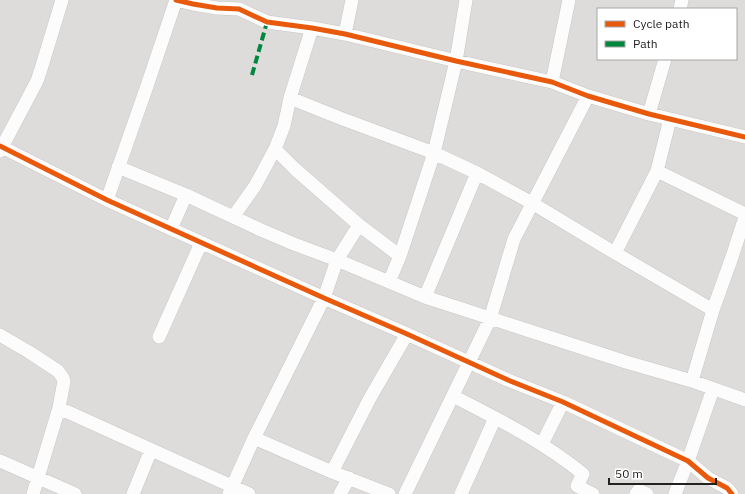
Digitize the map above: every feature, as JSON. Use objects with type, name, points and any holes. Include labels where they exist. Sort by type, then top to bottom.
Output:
[{"type":"street","points":[[62,0],[41,69],[1,148],[107,200],[201,243],[469,361],[508,380],[563,402],[688,461],[708,478],[726,488],[732,494]]},
{"type":"street","points":[[107,200],[148,86],[176,0],[217,8],[240,4],[267,22],[345,34],[456,61],[552,82],[588,96],[649,114],[745,137]]},
{"type":"street","points":[[345,34],[352,0]]},
{"type":"street","points":[[389,282],[400,256],[434,153],[456,61],[466,0]]},
{"type":"street","points":[[552,82],[569,0]]},
{"type":"street","points":[[233,217],[255,186],[284,126],[290,98],[312,28]]},
{"type":"street","points":[[649,114],[665,60]]},
{"type":"street","points":[[405,494],[490,319],[514,239],[588,96]]},
{"type":"street","points":[[290,98],[434,153],[477,173],[532,203],[713,310]]},
{"type":"street","points":[[615,253],[657,170],[670,119]]},
{"type":"street","points":[[274,149],[359,226],[400,256]]},
{"type":"street","points":[[118,167],[186,195],[294,244],[337,260],[425,297],[618,360],[692,381],[745,400]]},
{"type":"street","points":[[657,170],[745,216],[713,310],[692,381]]},
{"type":"street","points":[[425,297],[477,173]]},
{"type":"street","points":[[172,229],[186,195]]},
{"type":"street","points":[[230,491],[254,438],[324,298],[337,260],[359,226]]},
{"type":"street","points":[[159,337],[201,243]]},
{"type":"street","points":[[332,472],[370,398],[407,334]]},
{"type":"street","points":[[0,335],[54,368],[61,374],[64,381],[59,408],[33,494]]},
{"type":"street","points":[[675,494],[713,389]]},
{"type":"street","points":[[453,396],[542,444],[570,463],[583,474],[577,486],[593,494]]},
{"type":"street","points":[[542,444],[563,402]]},
{"type":"street","points":[[59,408],[151,450],[230,491],[249,494]]},
{"type":"street","points":[[461,494],[495,418]]},
{"type":"street","points":[[254,438],[332,472],[389,494]]},
{"type":"street","points":[[133,494],[151,450]]},
{"type":"street","points":[[0,461],[75,494]]},
{"type":"street","points":[[340,494],[349,478]]},
{"type":"street","points":[[636,494],[639,490],[648,494]]},
{"type":"shaded area","points":[[0,0],[745,0],[745,494],[0,494]]},
{"type":"marked path","points":[[252,75],[267,22]]},
{"type":"cycle path","points":[[176,0],[217,8],[239,9],[267,22],[345,34],[456,61],[552,82],[588,96],[649,114],[745,137]]},
{"type":"cycle path","points":[[0,146],[107,200],[508,380],[563,402],[688,461],[708,478],[727,488],[732,494]]}]
